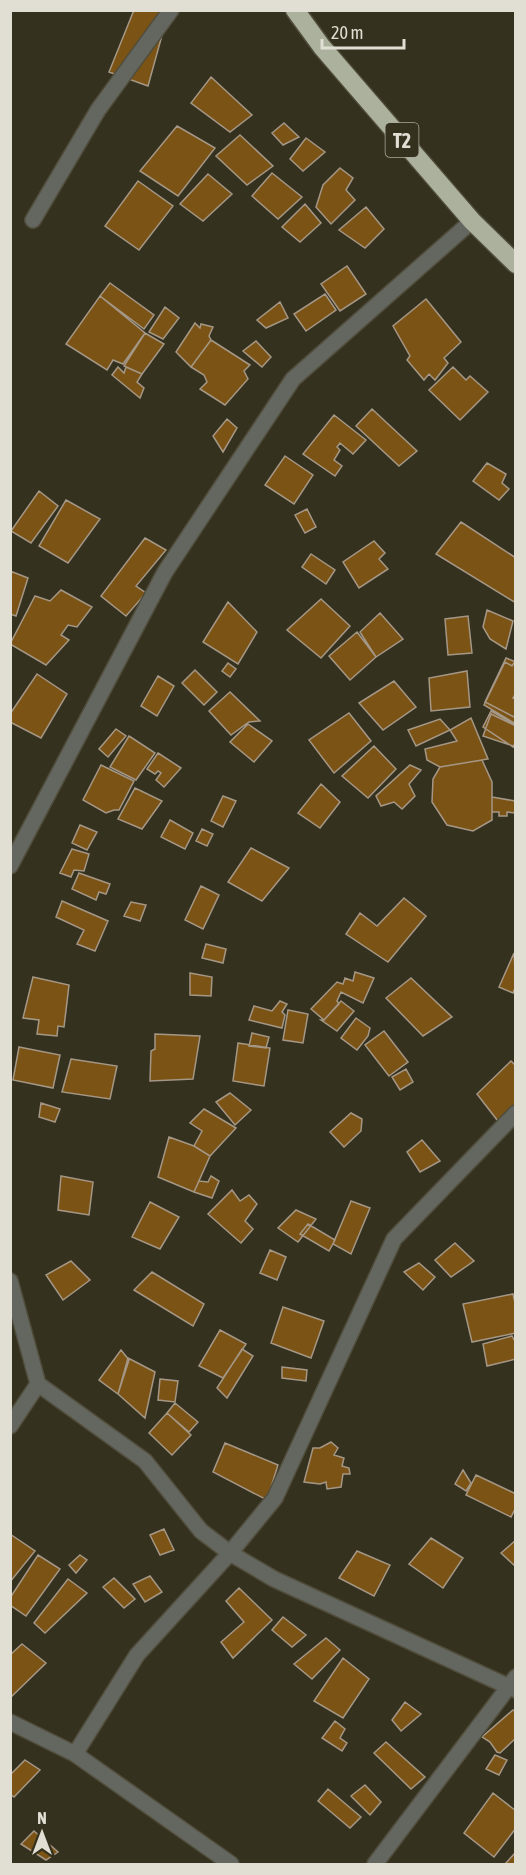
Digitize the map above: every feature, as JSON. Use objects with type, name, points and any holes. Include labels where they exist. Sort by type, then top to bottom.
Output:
[{"type":"highway","name":"T2","points":[[295,10],[322,47],[472,221],[516,264]]},
{"type":"street","points":[[33,220],[98,110],[171,10]]},
{"type":"street","points":[[10,866],[165,572],[293,379],[472,221]]},
{"type":"street","points":[[75,1754],[137,1654],[230,1553],[275,1498],[394,1239],[516,1113]]},
{"type":"street","points":[[10,1281],[38,1384],[145,1461],[201,1531],[230,1553],[274,1580],[513,1684],[375,1864]]},
{"type":"street","points":[[10,1426],[38,1384]]},
{"type":"street","points":[[10,1722],[75,1754],[231,1864]]},
{"type":"building","points":[[134,10],[169,10],[148,86],[109,72]]},
{"type":"building","points":[[211,77],[252,115],[230,132],[191,103]]},
{"type":"building","points":[[284,123],[299,137],[283,145],[272,133]]},
{"type":"building","points":[[177,126],[215,148],[178,196],[140,171]]},
{"type":"building","points":[[240,135],[273,166],[247,185],[216,156]]},
{"type":"building","points":[[306,138],[325,152],[303,171],[290,159]]},
{"type":"building","points":[[340,168],[353,178],[346,190],[355,200],[331,224],[316,207],[323,185]]},
{"type":"building","points":[[272,173],[302,197],[278,219],[252,196]]},
{"type":"building","points":[[208,174],[232,194],[203,221],[180,204]]},
{"type":"building","points":[[138,181],[173,206],[139,250],[105,226]]},
{"type":"building","points":[[305,204],[321,223],[300,242],[282,227]]},
{"type":"building","points":[[366,207],[384,229],[365,248],[339,230]]},
{"type":"building","points":[[347,266],[366,294],[340,311],[321,284]]},
{"type":"building","points":[[110,283],[154,315],[144,329],[100,296]]},
{"type":"building","points":[[325,294],[336,310],[306,331],[294,314]]},
{"type":"building","points":[[100,296],[145,333],[123,364],[113,360],[107,370],[66,344]]},
{"type":"building","points":[[426,299],[461,342],[444,358],[448,363],[435,380],[429,374],[424,380],[407,360],[410,356],[393,326]]},
{"type":"building","points":[[280,302],[288,318],[266,328],[257,320]]},
{"type":"building","points":[[165,307],[179,318],[163,339],[149,332]]},
{"type":"building","points":[[195,323],[200,328],[201,324],[213,327],[209,336],[211,340],[191,367],[176,352]]},
{"type":"building","points":[[145,333],[164,344],[142,374],[124,366]]},
{"type":"building","points":[[211,340],[250,365],[244,371],[248,379],[225,405],[200,389],[207,382],[204,375],[191,367]]},
{"type":"building","points":[[256,341],[271,357],[262,367],[243,351]]},
{"type":"building","points":[[118,367],[124,373],[126,367],[142,374],[137,382],[144,388],[140,398],[112,375]]},
{"type":"building","points":[[453,367],[466,380],[470,376],[488,392],[460,420],[429,390]]},
{"type":"building","points":[[372,409],[417,451],[399,466],[356,426]]},
{"type":"building","points":[[334,415],[366,440],[353,454],[340,443],[337,447],[340,450],[334,460],[342,466],[335,476],[303,454]]},
{"type":"building","points":[[227,419],[237,428],[223,452],[213,436]]},
{"type":"building","points":[[285,456],[313,475],[294,504],[265,485]]},
{"type":"building","points":[[487,463],[506,474],[502,483],[509,489],[499,500],[473,481]]},
{"type":"building","points":[[39,491],[58,506],[31,543],[11,531]]},
{"type":"building","points":[[66,500],[100,519],[68,563],[39,546]]},
{"type":"building","points":[[307,509],[316,527],[305,533],[295,515]]},
{"type":"building","points":[[461,522],[516,558],[516,603],[436,554]]},
{"type":"building","points":[[145,538],[166,550],[136,586],[146,593],[126,616],[101,596]]},
{"type":"building","points":[[374,541],[385,553],[379,559],[388,569],[359,588],[343,562]]},
{"type":"building","points":[[311,554],[335,570],[326,584],[302,567]]},
{"type":"building","points":[[10,571],[28,578],[16,616],[10,614]]},
{"type":"building","points":[[61,590],[92,607],[77,627],[68,625],[61,635],[69,640],[46,665],[10,644],[35,596],[50,601]]},
{"type":"building","points":[[321,599],[350,626],[321,658],[287,630]]},
{"type":"building","points":[[228,602],[257,632],[238,664],[203,642]]},
{"type":"building","points":[[487,610],[513,621],[506,649],[490,639],[483,627]]},
{"type":"building","points":[[380,613],[403,639],[376,657],[360,632]]},
{"type":"building","points":[[468,616],[472,653],[448,655],[445,619]]},
{"type":"building","points":[[357,632],[376,657],[350,680],[329,656]]},
{"type":"building","points":[[506,658],[516,662],[516,718],[485,702]]},
{"type":"building","points":[[516,660],[516,693],[513,698],[516,699],[516,724],[484,705],[505,662],[512,666]]},
{"type":"building","points":[[228,663],[236,669],[230,677],[222,671]]},
{"type":"building","points":[[195,670],[217,692],[204,705],[182,683]]},
{"type":"building","points":[[467,671],[470,707],[431,711],[429,678]]},
{"type":"building","points":[[37,674],[67,694],[41,738],[10,722],[10,714]]},
{"type":"building","points":[[158,676],[174,686],[157,716],[141,706]]},
{"type":"building","points":[[394,681],[416,707],[383,730],[359,703]]},
{"type":"building","points":[[230,692],[260,721],[249,722],[231,735],[209,711]]},
{"type":"building","points":[[491,711],[516,725],[516,742],[513,747],[483,727]]},
{"type":"building","points":[[349,713],[371,741],[334,773],[309,740]]},
{"type":"building","points":[[491,714],[516,726],[516,747],[483,736]]},
{"type":"building","points":[[471,718],[488,759],[440,767],[427,760],[425,749],[457,741],[450,730]]},
{"type":"building","points":[[440,719],[450,730],[416,746],[408,730]]},
{"type":"building","points":[[248,724],[272,741],[254,762],[230,742]]},
{"type":"building","points":[[116,729],[126,736],[108,757],[99,749]]},
{"type":"building","points":[[129,736],[155,753],[136,780],[110,767]]},
{"type":"building","points":[[374,746],[396,769],[368,798],[342,776]]},
{"type":"building","points":[[158,753],[181,768],[164,787],[156,780],[161,773],[158,771],[155,774],[147,769]]},
{"type":"building","points":[[482,760],[492,782],[492,820],[473,831],[447,825],[432,802],[433,779],[440,767]]},
{"type":"building","points":[[101,765],[134,781],[119,810],[106,813],[83,800]]},
{"type":"building","points":[[410,765],[421,770],[409,784],[415,796],[402,809],[394,802],[381,806],[376,796]]},
{"type":"building","points":[[321,784],[340,802],[320,828],[298,813]]},
{"type":"building","points":[[135,788],[162,801],[142,829],[118,819]]},
{"type":"building","points":[[223,796],[236,801],[223,827],[211,821]]},
{"type":"building","points":[[492,797],[515,801],[515,813],[507,812],[507,816],[499,816],[499,812],[492,812]]},
{"type":"building","points":[[170,820],[193,833],[185,849],[161,837]]},
{"type":"building","points":[[80,825],[97,832],[87,850],[72,843]]},
{"type":"building","points":[[202,829],[213,834],[207,846],[196,841]]},
{"type":"building","points":[[251,848],[289,868],[262,901],[228,882]]},
{"type":"building","points":[[72,849],[89,854],[84,871],[74,870],[71,877],[60,873]]},
{"type":"building","points":[[79,873],[110,884],[106,894],[99,892],[96,900],[72,889]]},
{"type":"building","points":[[201,886],[219,895],[203,929],[185,920]]},
{"type":"building","points":[[404,898],[426,916],[388,962],[346,934],[360,913],[377,926]]},
{"type":"building","points":[[62,901],[108,921],[95,951],[77,944],[84,930],[56,917]]},
{"type":"building","points":[[131,902],[146,905],[140,921],[124,916]]},
{"type":"building","points":[[206,944],[226,949],[223,963],[202,958]]},
{"type":"building","points":[[514,953],[516,986],[513,993],[499,987]]},
{"type":"building","points":[[355,972],[374,978],[363,1003],[341,992],[337,1001],[339,1004],[324,1020],[311,1009],[337,982],[343,984],[345,978],[353,981]]},
{"type":"building","points":[[190,973],[212,977],[211,996],[190,995]]},
{"type":"building","points":[[33,977],[69,985],[64,1027],[58,1026],[57,1036],[37,1034],[39,1020],[23,1018]]},
{"type":"building","points":[[411,978],[452,1017],[423,1036],[386,998]]},
{"type":"building","points":[[280,1001],[287,1004],[282,1012],[285,1015],[282,1028],[249,1020],[254,1006],[272,1011]]},
{"type":"building","points":[[341,1001],[354,1011],[337,1031],[321,1020],[324,1020]]},
{"type":"building","points":[[288,1010],[308,1014],[303,1043],[283,1040]]},
{"type":"building","points":[[356,1018],[370,1028],[368,1036],[357,1050],[341,1038]]},
{"type":"building","points":[[384,1031],[408,1062],[389,1076],[365,1045]]},
{"type":"building","points":[[252,1033],[269,1037],[266,1048],[249,1046]]},
{"type":"building","points":[[155,1034],[200,1036],[193,1079],[150,1081],[151,1051],[155,1049]]},
{"type":"building","points":[[238,1043],[270,1048],[264,1086],[233,1081]]},
{"type":"building","points":[[19,1047],[60,1055],[53,1088],[13,1080]]},
{"type":"building","points":[[71,1059],[117,1066],[110,1099],[62,1092]]},
{"type":"building","points":[[511,1061],[516,1066],[516,1110],[501,1125],[477,1094]]},
{"type":"building","points":[[406,1069],[413,1082],[400,1090],[392,1077]]},
{"type":"building","points":[[230,1093],[251,1110],[235,1125],[216,1102]]},
{"type":"building","points":[[41,1103],[60,1109],[55,1122],[39,1117]]},
{"type":"building","points":[[204,1109],[236,1128],[210,1156],[194,1146],[202,1131],[190,1123]]},
{"type":"building","points":[[351,1113],[362,1119],[361,1131],[344,1147],[330,1132]]},
{"type":"building","points":[[169,1137],[194,1146],[210,1156],[194,1192],[158,1177]]},
{"type":"building","points":[[422,1140],[440,1161],[420,1172],[407,1152]]},
{"type":"building","points":[[61,1176],[93,1182],[89,1215],[58,1210]]},
{"type":"building","points":[[211,1176],[219,1181],[212,1198],[194,1192],[199,1181],[208,1182]]},
{"type":"building","points":[[232,1190],[240,1201],[249,1195],[257,1204],[245,1221],[253,1229],[241,1243],[208,1214]]},
{"type":"building","points":[[351,1201],[370,1208],[351,1254],[333,1244]]},
{"type":"building","points":[[150,1202],[179,1217],[160,1249],[132,1237]]},
{"type":"building","points":[[296,1210],[316,1219],[298,1242],[278,1228]]},
{"type":"building","points":[[308,1224],[335,1240],[329,1251],[300,1234]]},
{"type":"building","points":[[455,1243],[474,1261],[451,1277],[435,1260]]},
{"type":"building","points":[[270,1250],[286,1257],[277,1280],[260,1273]]},
{"type":"building","points":[[71,1261],[90,1280],[63,1300],[46,1275]]},
{"type":"building","points":[[419,1263],[435,1277],[423,1290],[404,1272]]},
{"type":"building","points":[[152,1272],[204,1304],[193,1326],[134,1290]]},
{"type":"building","points":[[513,1294],[516,1307],[516,1333],[472,1342],[463,1304]]},
{"type":"building","points":[[283,1307],[324,1321],[311,1358],[271,1343]]},
{"type":"building","points":[[220,1330],[246,1344],[223,1378],[199,1366]]},
{"type":"building","points":[[512,1336],[516,1343],[516,1359],[487,1366],[483,1344]]},
{"type":"building","points":[[242,1349],[253,1356],[227,1398],[217,1388]]},
{"type":"building","points":[[121,1350],[129,1360],[118,1394],[99,1380]]},
{"type":"building","points":[[128,1358],[155,1372],[145,1418],[118,1394]]},
{"type":"building","points":[[282,1367],[307,1370],[306,1381],[282,1378]]},
{"type":"building","points":[[160,1379],[178,1381],[175,1402],[158,1400]]},
{"type":"building","points":[[175,1403],[198,1422],[189,1432],[167,1413]]},
{"type":"building","points":[[167,1413],[191,1435],[172,1455],[149,1433]]},
{"type":"building","points":[[331,1442],[338,1448],[334,1455],[344,1458],[342,1466],[349,1468],[350,1474],[343,1474],[341,1487],[327,1489],[326,1482],[320,1484],[304,1482],[313,1448],[320,1448]]},
{"type":"building","points":[[225,1443],[278,1465],[267,1500],[213,1472]]},
{"type":"building","points":[[463,1470],[471,1483],[466,1491],[455,1484]]},
{"type":"building","points":[[476,1475],[516,1494],[516,1507],[511,1517],[466,1495]]},
{"type":"building","points":[[164,1529],[174,1550],[160,1555],[150,1535]]},
{"type":"building","points":[[10,1534],[35,1551],[10,1582]]},
{"type":"building","points":[[431,1538],[463,1558],[443,1588],[409,1564]]},
{"type":"building","points":[[516,1540],[516,1567],[501,1553]]},
{"type":"building","points":[[357,1551],[390,1565],[374,1596],[339,1578]]},
{"type":"building","points":[[38,1555],[60,1569],[26,1616],[10,1605],[10,1598]]},
{"type":"building","points":[[80,1555],[87,1560],[76,1573],[69,1565]]},
{"type":"building","points":[[150,1576],[162,1592],[145,1602],[133,1584]]},
{"type":"building","points":[[114,1578],[135,1599],[124,1608],[103,1587]]},
{"type":"building","points":[[68,1579],[87,1593],[45,1633],[34,1623]]},
{"type":"building","points":[[239,1588],[272,1620],[233,1658],[221,1642],[244,1622],[226,1601]]},
{"type":"building","points":[[283,1617],[306,1635],[292,1647],[272,1630]]},
{"type":"building","points":[[326,1638],[340,1650],[312,1679],[294,1664]]},
{"type":"building","points":[[22,1644],[46,1663],[10,1698],[10,1655]]},
{"type":"building","points":[[343,1658],[369,1679],[343,1718],[314,1701]]},
{"type":"building","points":[[405,1702],[421,1714],[401,1731],[392,1720]]},
{"type":"building","points":[[513,1710],[516,1712],[516,1738],[500,1753],[497,1752],[490,1742],[482,1737]]},
{"type":"building","points":[[335,1721],[345,1729],[340,1738],[347,1743],[342,1751],[322,1738]]},
{"type":"building","points":[[386,1742],[425,1777],[411,1789],[374,1753]]},
{"type":"building","points":[[495,1755],[507,1760],[499,1775],[486,1769]]},
{"type":"building","points":[[25,1760],[40,1770],[14,1797],[10,1794],[10,1775]]},
{"type":"building","points":[[365,1785],[381,1802],[370,1815],[351,1796]]},
{"type":"building","points":[[328,1789],[361,1817],[350,1828],[318,1801]]},
{"type":"building","points":[[493,1793],[516,1811],[516,1828],[494,1857],[464,1833]]},
{"type":"building","points":[[34,1831],[58,1852],[46,1860],[21,1844]]},
{"type":"building","points":[[516,1852],[516,1864],[505,1864]]}]
